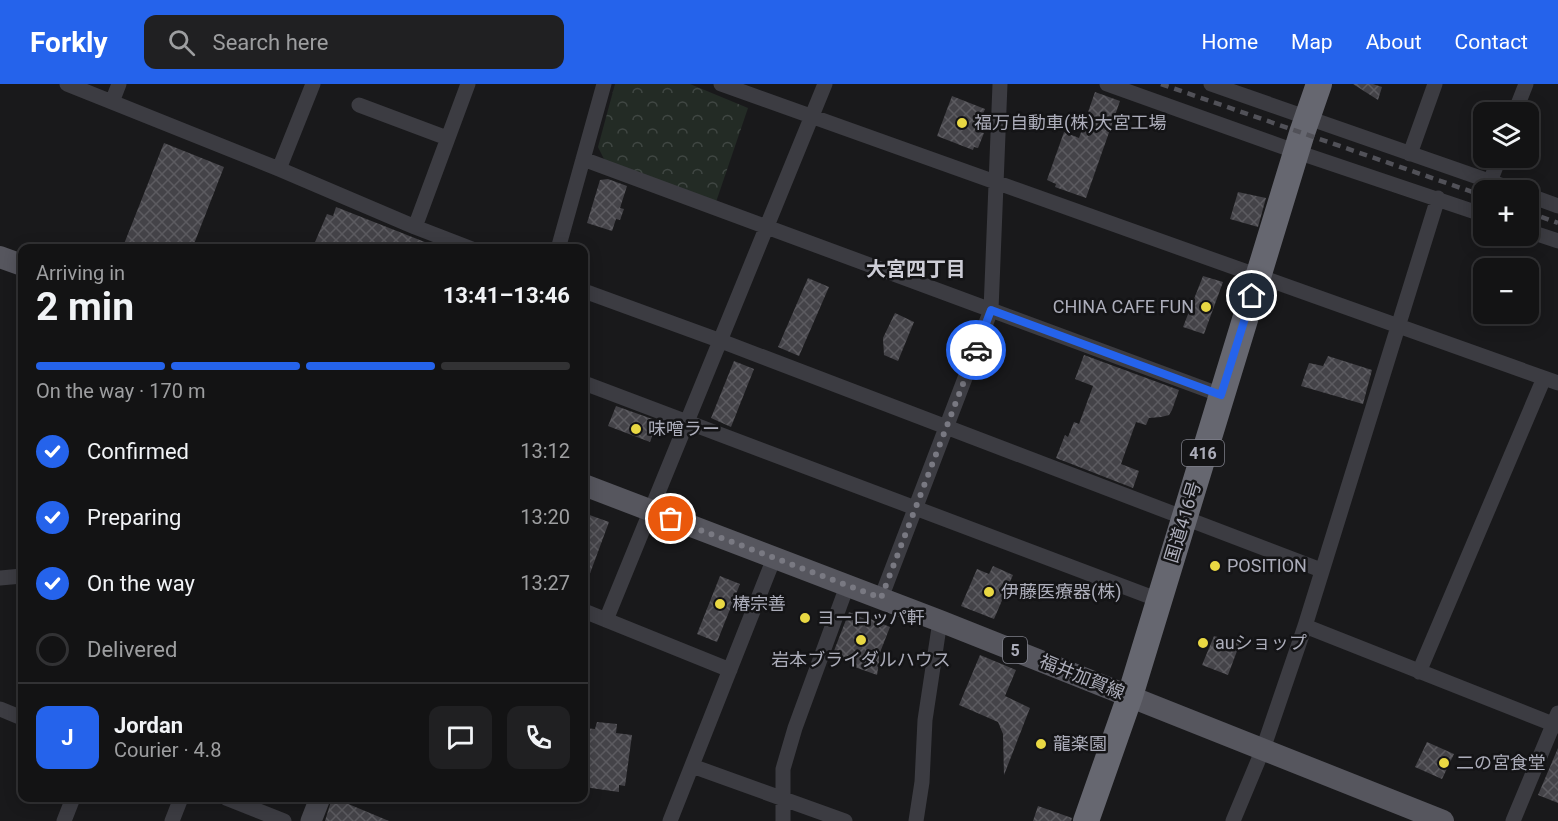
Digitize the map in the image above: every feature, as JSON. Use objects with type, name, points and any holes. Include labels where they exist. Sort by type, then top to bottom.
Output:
[{"type":"highway","name":"国道416号","points":[[1088,820],[1130,696],[1221,395],[1319,84]]},
{"type":"main road","points":[[0,257],[18,264]]},
{"type":"main road","name":"福井加賀線","points":[[588,487],[940,621],[1443,821]]},
{"type":"street","points":[[67,84],[459,244]]},
{"type":"street","points":[[112,102],[119,84]]},
{"type":"street","points":[[279,169],[313,84]]},
{"type":"street","points":[[414,227],[468,84]]},
{"type":"street","points":[[559,244],[604,84]]},
{"type":"street","points":[[721,84],[1551,380],[1419,672]]},
{"type":"street","points":[[606,620],[825,84]]},
{"type":"street","points":[[881,598],[991,310],[1000,84]]},
{"type":"street","points":[[1107,84],[1297,152],[1473,211]]},
{"type":"street","points":[[1211,84],[1484,180]]},
{"type":"street","points":[[1410,154],[1435,84]]},
{"type":"street","points":[[1519,102],[1526,84]]},
{"type":"street","points":[[359,105],[447,138]]},
{"type":"street","points":[[583,159],[1221,395]]},
{"type":"street","points":[[1233,821],[1263,749],[1305,626],[1438,198]]},
{"type":"street","points":[[1539,199],[1558,206]]},
{"type":"street","points":[[1539,235],[1558,241]]},
{"type":"street","points":[[588,292],[1322,570]]},
{"type":"street","points":[[588,384],[1160,600]]},
{"type":"street","points":[[670,821],[774,558]]},
{"type":"street","points":[[0,578],[18,576]]},
{"type":"street","points":[[783,821],[783,769],[795,728],[848,586]]},
{"type":"street","points":[[588,613],[730,670]]},
{"type":"street","points":[[916,821],[922,782],[925,720],[940,621]]},
{"type":"street","points":[[1305,626],[1419,672],[1556,721],[1513,821]]},
{"type":"street","points":[[0,710],[18,717]]},
{"type":"street","points":[[692,766],[845,821]]},
{"type":"street","points":[[64,821],[71,802]]},
{"type":"street","points":[[172,821],[179,802]]},
{"type":"street","points":[[236,802],[284,821]]},
{"type":"street","points":[[311,821],[318,802]]},
{"type":"green space","points":[[615,84],[690,84],[748,108],[716,202],[605,161],[598,147]]},
{"type":"building","points":[[1353,84],[1373,84],[1382,87],[1378,100]]},
{"type":"building","points":[[1095,92],[1120,101],[1086,198],[1055,187],[1056,184],[1047,180],[1064,132],[1079,138]]},
{"type":"building","points":[[952,96],[985,109],[976,130],[984,133],[978,148],[974,147],[973,150],[937,136]]},
{"type":"building","points":[[164,143],[224,167],[194,244],[124,244]]},
{"type":"building","points":[[608,179],[627,186],[620,208],[624,209],[620,220],[616,219],[612,231],[587,223],[600,180]]},
{"type":"building","points":[[1238,192],[1266,198],[1258,227],[1230,219]]},
{"type":"building","points":[[336,207],[430,244],[314,244],[327,214],[333,216]]},
{"type":"building","points":[[1203,276],[1223,282],[1204,334],[1183,327]]},
{"type":"building","points":[[808,278],[829,287],[799,356],[778,347]]},
{"type":"building","points":[[895,313],[914,322],[898,361],[884,355],[883,338]]},
{"type":"building","points":[[1084,355],[1179,390],[1169,415],[1149,418],[1146,425],[1136,422],[1121,464],[1139,471],[1133,488],[1056,458],[1065,435],[1068,437],[1074,422],[1079,424],[1093,386],[1075,379]]},
{"type":"building","points":[[1328,356],[1372,370],[1363,404],[1301,386],[1309,363],[1323,366]]},
{"type":"building","points":[[734,361],[754,369],[731,427],[711,418]]},
{"type":"building","points":[[616,406],[658,421],[650,442],[608,426]]},
{"type":"building","points":[[588,514],[609,522],[588,579]]},
{"type":"building","points":[[993,566],[1013,575],[994,619],[961,606],[977,569],[989,574]]},
{"type":"building","points":[[720,576],[740,584],[717,642],[697,634]]},
{"type":"building","points":[[849,612],[890,627],[879,655],[877,675],[832,656]]},
{"type":"building","points":[[1214,636],[1240,643],[1228,675],[1202,665]]},
{"type":"building","points":[[980,655],[1016,670],[1005,696],[1030,708],[1004,775],[1003,734],[998,722],[959,705]]},
{"type":"building","points":[[597,722],[617,724],[616,733],[632,735],[625,786],[619,785],[619,792],[588,788],[588,728],[595,729]]},
{"type":"building","points":[[1427,742],[1454,754],[1442,779],[1415,767]]},
{"type":"building","points":[[1558,748],[1558,803],[1538,795]]},
{"type":"building","points":[[331,802],[344,802],[389,821],[325,821]]},
{"type":"building","points":[[1038,806],[1072,818],[1071,821],[1033,821]]},
{"type":"railway","points":[[1161,84],[1473,192]]},
{"type":"railway","points":[[1539,216],[1558,223]]},
{"type":"way so far","points":[[671,519],[881,598],[976,350]]},
{"type":"place","name":"福万自動車(株)大宮工場","points":[[962,123]]},
{"type":"place","name":"CHINA CAFE FUN","points":[[1206,307]]},
{"type":"place","name":"味噌ラー","points":[[636,429]]},
{"type":"place","name":"POSITION","points":[[1215,566]]},
{"type":"place","name":"伊藤医療器(株)","points":[[989,592]]},
{"type":"place","name":"椿宗善","points":[[720,604]]},
{"type":"place","name":"ヨーロッパ軒","points":[[805,618]]},
{"type":"place","name":"岩本ブライダルハウス","points":[[861,640]]},
{"type":"place","name":"auショップ","points":[[1203,643]]},
{"type":"place","name":"龍楽園","points":[[1041,744]]},
{"type":"place","name":"二の宮食堂","points":[[1444,763]]},
{"type":"district","name":"大宮四丁目","points":[[916,269]]},
{"type":"route","points":[[976,350],[991,310],[1221,395],[1252,296]]}]
